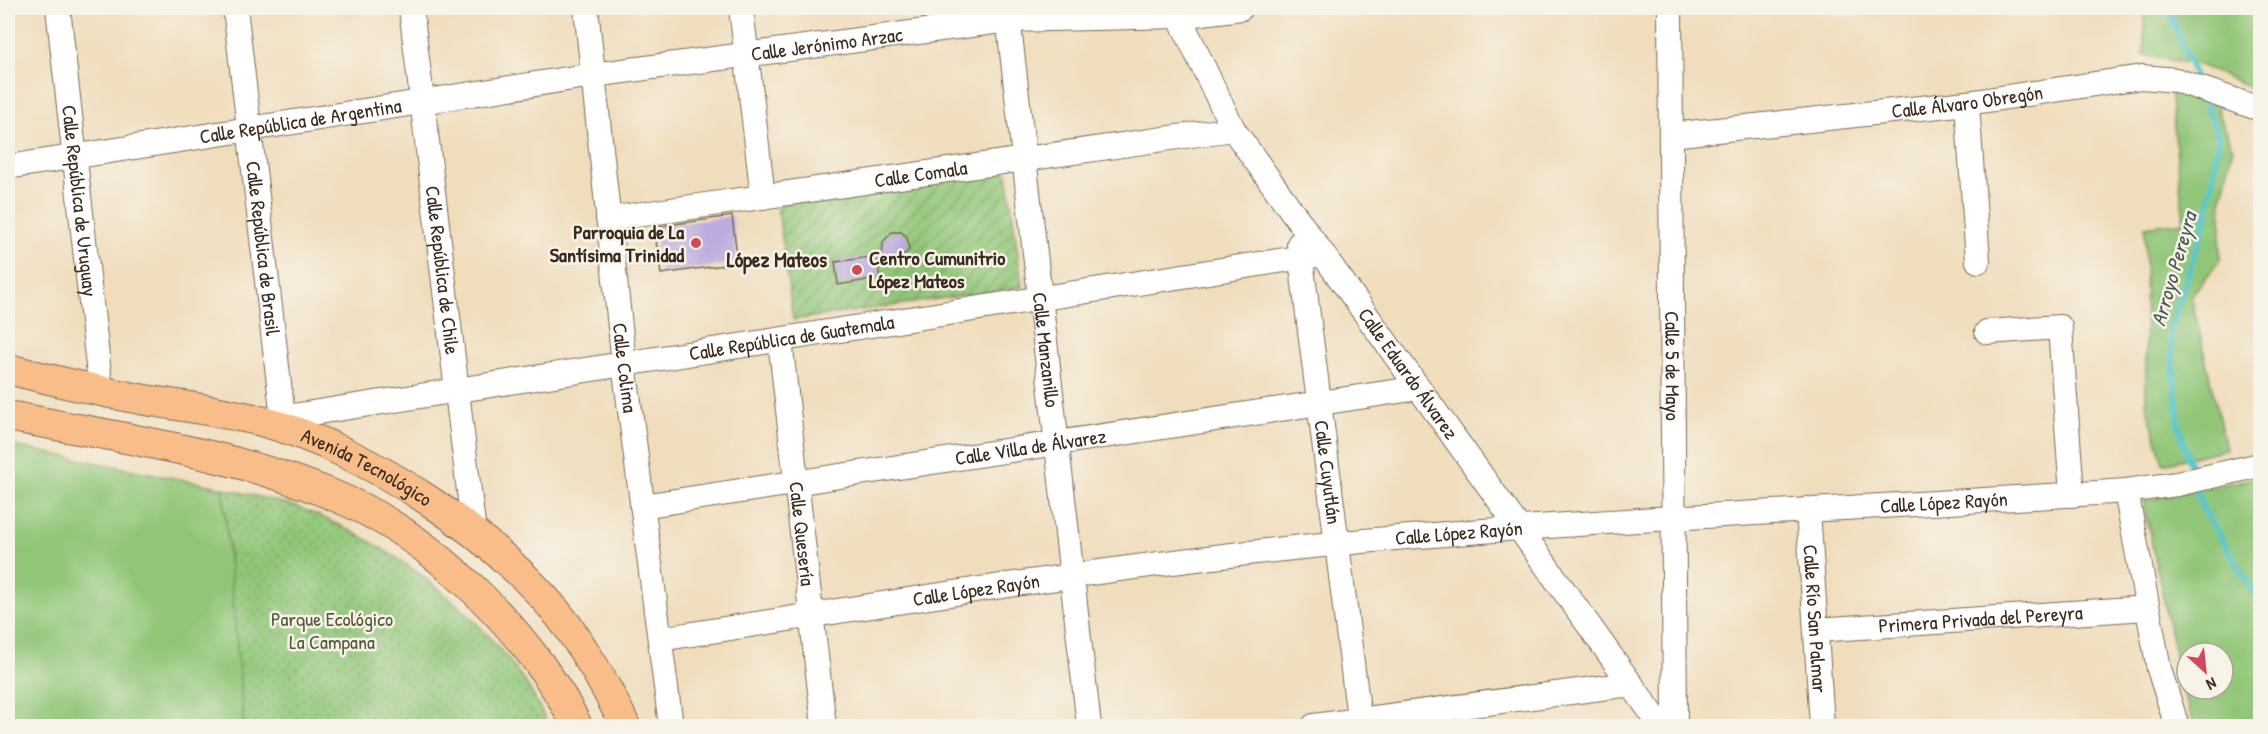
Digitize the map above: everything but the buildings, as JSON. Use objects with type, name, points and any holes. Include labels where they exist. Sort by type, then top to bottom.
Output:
[{"type":"main road","name":"Avenida Tecnológico","points":[[8,369],[101,392],[272,420],[342,451],[416,493],[474,533],[527,581],[568,628],[614,702],[625,726]]},
{"type":"main road","name":"Avenida Tecnológico","points":[[8,416],[194,452],[261,471],[350,503],[391,525],[474,591],[520,637],[546,672],[577,726]]},
{"type":"street","name":"Calle República de Uruguay","points":[[58,8],[101,392]]},
{"type":"street","name":"Calle República de Brasil","points":[[234,8],[249,129],[272,420]]},
{"type":"street","name":"Calle República de Chile","points":[[411,8],[474,533]]},
{"type":"street","name":"Calle Colima","points":[[586,8],[624,364],[671,726]]},
{"type":"street","points":[[741,8],[763,197]]},
{"type":"street","name":"Calle Jerónimo Arzac","points":[[593,75],[1008,14],[1177,12],[1241,8]]},
{"type":"street","name":"Calle 5 de Mayo","points":[[1670,8],[1675,726]]},
{"type":"street","points":[[1177,12],[1233,129]]},
{"type":"street","name":"Calle Manzanillo","points":[[1008,14],[1089,726]]},
{"type":"street","name":"Calle República de Argentina","points":[[8,167],[593,75]]},
{"type":"street","name":"Calle Álvaro Obregón","points":[[1671,135],[1966,103],[2142,77],[2176,80],[2224,94],[2260,109]]},
{"type":"street","points":[[1966,103],[1978,261]]},
{"type":"street","name":"Calle Comala","points":[[608,219],[1233,129]]},
{"type":"street","name":"Calle Cuyutlán","points":[[1233,129],[1296,217],[1312,256],[1319,403],[1360,723]]},
{"type":"street","name":"Calle República de Guatemala","points":[[272,420],[1312,256]]},
{"type":"street","name":"Calle Eduardo Álvarez","points":[[1312,256],[1419,388],[1661,726]]},
{"type":"street","points":[[1987,332],[2060,327],[2072,495]]},
{"type":"street","name":"Calle Quesería","points":[[780,340],[824,726]]},
{"type":"street","name":"Calle Villa de Álvarez","points":[[642,506],[1419,388]]},
{"type":"street","name":"Calle López Rayón","points":[[660,639],[1072,576],[1337,544],[1519,527],[2126,491],[2177,483],[2260,465]]},
{"type":"street","points":[[2126,491],[2159,669],[2177,726]]},
{"type":"street","name":"Calle Río San Palmar","points":[[1808,509],[1822,726]]},
{"type":"street","name":"Primera Privada del Pereyra","points":[[1816,630],[2147,608]]},
{"type":"street","points":[[1314,726],[1360,723],[1631,684]]},
{"type":"green space","points":[[2144,8],[2254,8],[2260,17],[2260,91],[2200,65],[2144,55]]},
{"type":"green space","points":[[2170,91],[2220,99],[2218,111],[2233,148],[2222,196],[2220,260],[2191,296],[2226,449],[2163,464],[2146,403],[2145,227],[2184,222]]},
{"type":"green space","points":[[1007,172],[1022,287],[793,320],[777,204]]},
{"type":"green space","points":[[8,445],[223,488],[244,726],[8,726]]},
{"type":"green space","points":[[2260,477],[2260,726],[2195,726],[2186,701],[2235,701],[2235,641],[2175,641],[2175,655],[2143,501]]},
{"type":"green space","name":"Parque Ecológico La Campana","points":[[223,488],[302,509],[334,523],[395,557],[424,578],[478,625],[502,651],[527,684],[549,726],[244,726]]},
{"type":"waterway","name":"Arroyo Pereyra","points":[[2168,8],[2196,80]]},
{"type":"waterway","name":"Arroyo Pereyra","points":[[2193,475],[2179,426],[2170,329],[2207,217],[2219,138],[2202,95]]},
{"type":"waterway","name":"Arroyo Pereyra","points":[[2196,485],[2202,507],[2260,602]]},
{"type":"place","name":"Parroquia de La Santísima Trinidad","points":[[696,243]]},
{"type":"place","name":"Centro Cumunitrio López Mateos","points":[[857,270]]},
{"type":"district","name":"López Mateos","points":[[777,260]]}]
